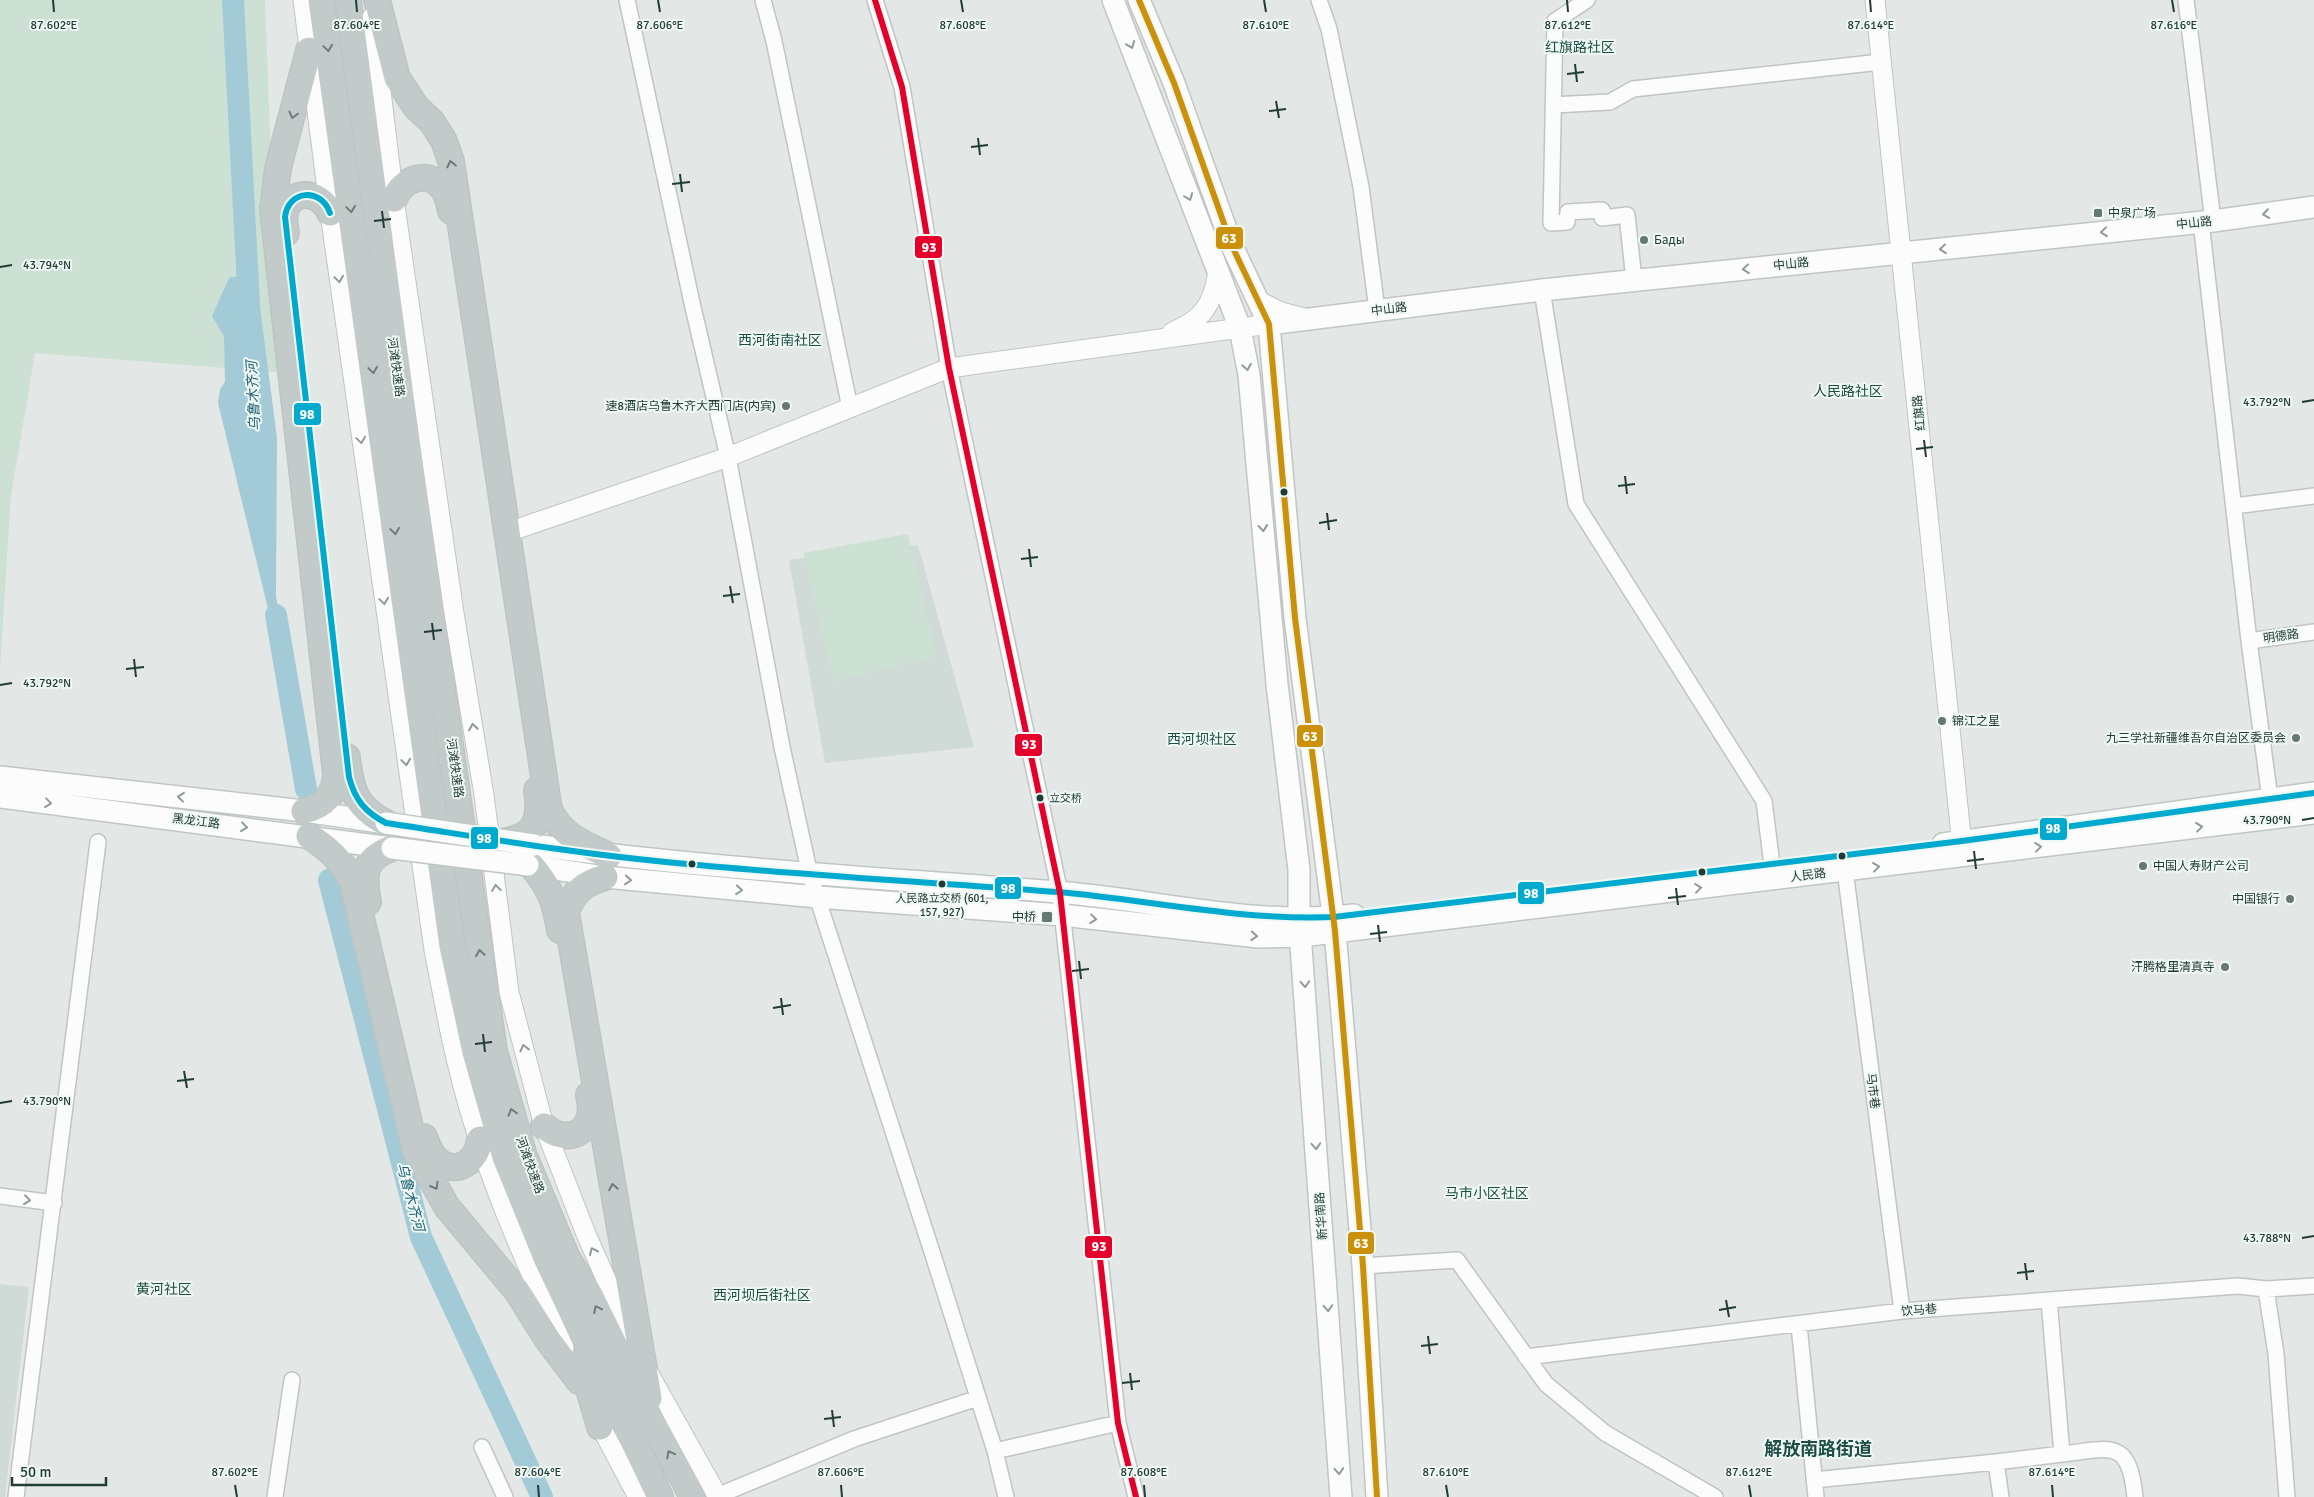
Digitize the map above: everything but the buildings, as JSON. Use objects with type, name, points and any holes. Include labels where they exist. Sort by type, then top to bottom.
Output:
[{"type":"highway","name":"河滩快速路","points":[[321,0],[452,946],[475,1052],[505,1157],[555,1276],[660,1497]]},
{"type":"highway","name":"河滩快速路","points":[[348,0],[410,466],[494,1051],[524,1156],[567,1258],[590,1295],[654,1425],[693,1497]]},
{"type":"highway","points":[[377,0],[397,78],[416,107],[432,122],[444,141],[451,162],[548,810],[555,823],[565,834],[607,866],[580,888],[572,897],[566,912],[654,1425]]},
{"type":"highway","points":[[304,811],[315,808],[332,794],[336,784],[336,774],[273,210],[278,168],[308,50]]},
{"type":"highway","points":[[394,199],[403,184],[420,177],[437,182],[443,188],[449,203],[539,808],[538,818],[529,831],[516,840],[506,842]]},
{"type":"highway","points":[[330,213],[323,200],[316,196],[302,195],[289,203],[284,217],[349,777],[353,792],[361,805],[372,816],[386,823]]},
{"type":"highway","points":[[310,836],[337,856],[352,879],[416,1152],[447,1207],[517,1291],[548,1340],[579,1382]]},
{"type":"highway","points":[[392,848],[381,852],[373,859],[367,868],[364,879],[418,1122],[433,1157],[447,1166],[463,1166],[470,1161],[479,1148],[480,1139]]},
{"type":"highway","points":[[531,858],[556,904],[591,1108],[587,1124],[574,1135],[558,1136],[544,1126]]},
{"type":"highway","points":[[555,1276],[600,1427]]},
{"type":"main road","name":"新华南路","points":[[1113,0],[1240,328],[1248,374],[1277,684],[1299,870],[1301,927],[1341,1497]]},
{"type":"main road","points":[[1139,0],[1174,83],[1232,246],[1269,324],[1295,618],[1335,924],[1363,1266],[1377,1497]]},
{"type":"main road","name":"中山路","points":[[1269,324],[1542,290],[2207,222],[2314,207]]},
{"type":"main road","name":"黑龙江路","points":[[0,776],[304,811],[386,823],[506,842],[531,858]]},
{"type":"main road","name":"人民路","points":[[1301,927],[1845,870],[1962,848],[2314,793]]},
{"type":"main road","name":"黑龙江路","points":[[0,797],[392,848],[531,858]]},
{"type":"main road","name":"人民路","points":[[1335,924],[1772,864],[1962,848],[2314,813]]},
{"type":"main road","points":[[2292,816],[2314,817]]},
{"type":"main road","points":[[531,858],[607,866],[817,897],[1062,915],[1258,937],[1301,927]]},
{"type":"main road","points":[[607,866],[810,875],[1060,893],[1264,918],[1301,927]]},
{"type":"street","points":[[302,0],[330,213],[434,950],[458,1067],[480,1139],[522,1257],[600,1427],[638,1497]]},
{"type":"street","points":[[370,0],[394,199],[454,612],[484,795],[509,992],[544,1126],[586,1234],[643,1363],[717,1497],[854,1439],[978,1398]]},
{"type":"street","points":[[627,0],[692,303],[728,457],[782,746],[810,875],[857,1014],[995,1451],[1006,1497]]},
{"type":"street","points":[[763,0],[774,41],[850,408]]},
{"type":"street","points":[[875,0],[902,87],[949,368],[1060,893],[1118,1423],[1136,1497]]},
{"type":"street","points":[[1319,0],[1329,29],[1361,187],[1377,310]]},
{"type":"street","points":[[1587,0],[1555,21],[1551,224],[1568,222],[1568,212],[1602,210],[1602,218],[1627,215],[1634,280]]},
{"type":"street","name":"红旗路","points":[[1875,0],[1962,848]]},
{"type":"street","points":[[2186,0],[2248,641],[2270,799]]},
{"type":"street","points":[[1553,104],[1610,102],[1633,90],[1882,62]]},
{"type":"street","points":[[1152,340],[1187,326],[1204,312],[1214,294],[1218,272]]},
{"type":"street","points":[[1542,290],[1576,504],[1764,801],[1772,864]]},
{"type":"street","points":[[1259,300],[1281,312],[1302,318],[1323,317]]},
{"type":"street","points":[[511,531],[728,457],[949,368],[1269,324]]},
{"type":"street","points":[[2234,506],[2314,496]]},
{"type":"street","name":"明德路","points":[[2248,641],[2314,632]]},
{"type":"street","points":[[16,1497],[98,842]]},
{"type":"street","name":"马市巷","points":[[1845,870],[1902,1311]]},
{"type":"street","points":[[0,1196],[54,1203]]},
{"type":"street","points":[[1363,1266],[1457,1260],[1546,1384],[1605,1433],[1715,1497]]},
{"type":"street","name":"饮马巷","points":[[1526,1357],[1902,1311],[2238,1286],[2266,1289],[2314,1286]]},
{"type":"street","points":[[2266,1289],[2276,1354],[2287,1497]]},
{"type":"street","points":[[2049,1300],[2062,1454]]},
{"type":"street","points":[[1799,1325],[1816,1497]]},
{"type":"street","points":[[275,1497],[292,1380]]},
{"type":"street","points":[[995,1451],[1118,1423]]},
{"type":"street","points":[[482,1447],[505,1497]]},
{"type":"street","points":[[1814,1480],[2113,1449],[2123,1455],[2133,1480],[2135,1497]]},
{"type":"street","points":[[1996,1462],[2001,1497]]},
{"type":"shaded area","points":[[918,545],[974,747],[825,763],[789,560]]},
{"type":"shaded area","points":[[0,1284],[29,1287],[5,1497],[0,1497]]},
{"type":"green space","points":[[0,0],[265,0],[270,135],[286,373],[35,353],[11,495],[0,671]]},
{"type":"green space","points":[[908,534],[937,657],[834,682],[803,553]]},
{"type":"water","points":[[248,274],[256,276],[277,438],[276,597],[287,645],[277,646],[218,403],[220,389],[225,382],[224,336],[212,316],[229,278]]},
{"type":"waterway","name":"乌鲁木齐河","points":[[233,0],[249,305]]},
{"type":"waterway","name":"乌鲁木齐河","points":[[276,615],[306,789]]},
{"type":"waterway","name":"乌鲁木齐河","points":[[329,880],[421,1237],[542,1497]]},
{"type":"transit line","name":"93","points":[[875,0],[902,87],[949,368],[1060,893],[1118,1423],[1136,1497]]},
{"type":"transit line","name":"63","points":[[1139,0],[1174,83],[1232,246],[1269,324],[1295,618],[1335,931],[1363,1266],[1377,1497]]},
{"type":"transit line","name":"98","points":[[330,213],[320,199],[305,195],[292,201],[287,208],[285,217],[349,777],[354,792],[362,804],[372,814],[386,823],[561,849],[715,867],[1058,892],[1265,916],[1334,917],[1962,841],[2314,793]]},
{"type":"place","name":"中泉广场","points":[[2098,213]]},
{"type":"place","name":"Бады","points":[[1644,240]]},
{"type":"place","name":"速8酒店乌鲁木齐大西门店(内宾)","points":[[786,406]]},
{"type":"place","name":"锦江之星","points":[[1942,721]]},
{"type":"place","name":"九三学社新疆维吾尔自治区委员会","points":[[2296,738]]},
{"type":"place","name":"立交桥","points":[[1040,798]]},
{"type":"place","name":"中国人寿财产公司","points":[[2143,866]]},
{"type":"place","name":"人民路立交桥 (601, 157, 927)","points":[[942,884]]},
{"type":"place","name":"中国银行","points":[[2290,899]]},
{"type":"place","name":"中桥","points":[[1047,917]]},
{"type":"place","name":"汗腾格里清真寺","points":[[2225,967]]},
{"type":"district","name":"红旗路社区","points":[[1580,47]]},
{"type":"district","name":"西河街南社区","points":[[780,340]]},
{"type":"district","name":"人民路社区","points":[[1848,391]]},
{"type":"district","name":"西河坝社区","points":[[1202,739]]},
{"type":"district","name":"马市小区社区","points":[[1487,1193]]},
{"type":"district","name":"黄河社区","points":[[164,1289]]},
{"type":"district","name":"西河坝后街社区","points":[[762,1295]]},
{"type":"district","name":"解放南路街道","points":[[1818,1449]]}]
